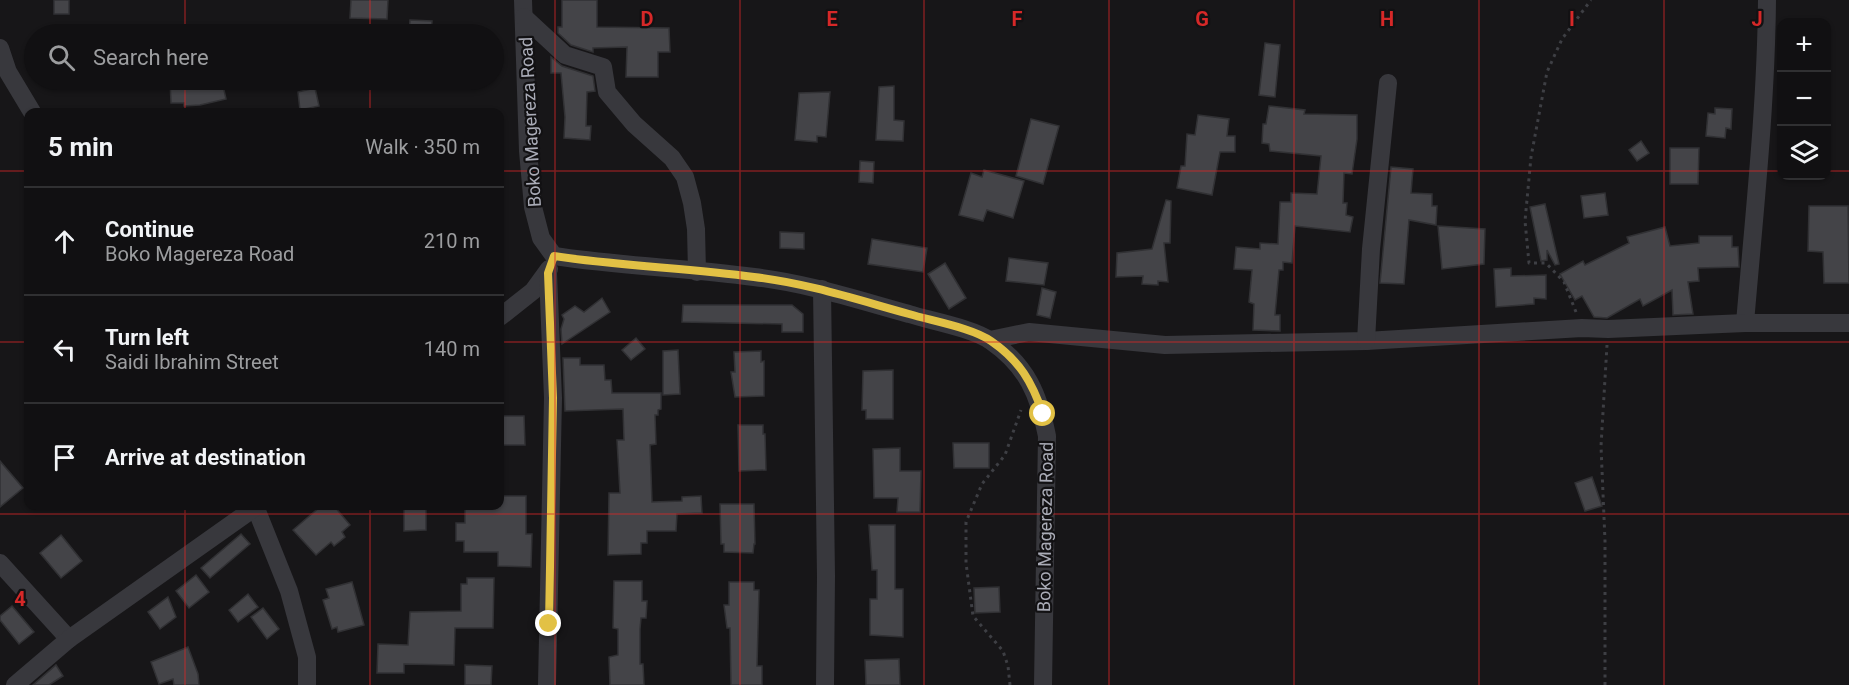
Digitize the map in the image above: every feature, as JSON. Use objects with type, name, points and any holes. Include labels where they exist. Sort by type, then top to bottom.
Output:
[{"type":"street","points":[[1744,323],[1767,52],[1767,0]]},
{"type":"street","points":[[524,9],[565,55],[603,67],[607,92],[634,124],[672,158],[685,177],[696,229],[697,272]]},
{"type":"street","name":"Boko Magereza Road","points":[[524,9],[528,152],[533,207],[551,264],[596,262],[754,277],[822,289],[958,328],[990,340],[1016,362],[1034,388],[1043,414],[1047,436],[1043,685]]},
{"type":"street","points":[[0,50],[8,72],[30,108]]},
{"type":"street","points":[[1366,341],[1371,249],[1388,83]]},
{"type":"street","points":[[504,314],[533,291],[551,264]]},
{"type":"street","points":[[547,685],[553,398],[551,264]]},
{"type":"street","points":[[822,289],[826,576],[825,685]]},
{"type":"street","points":[[990,340],[1029,332],[1165,345],[1366,341],[1582,327],[1608,329],[1744,323],[1849,323]]},
{"type":"street","points":[[15,685],[69,639],[250,510]]},
{"type":"street","points":[[258,510],[289,591],[307,657],[307,685]]},
{"type":"street","points":[[0,563],[69,639]]},
{"type":"path","points":[[1582,327],[1564,282],[1546,263],[1529,263],[1525,221],[1531,157],[1547,72],[1562,39],[1591,0]]},
{"type":"path","points":[[1605,685],[1605,541],[1601,446],[1608,329]]},
{"type":"path","points":[[1010,685],[1008,666],[1003,651],[973,616],[966,563],[966,522],[982,484],[1005,455],[1018,416],[1034,388]]},
{"type":"building","points":[[54,0],[69,0],[69,14],[54,14]]},
{"type":"building","points":[[351,0],[388,0],[387,19],[350,18]]},
{"type":"building","points":[[562,0],[597,0],[597,27],[669,28],[670,52],[658,52],[658,77],[626,77],[627,47],[593,48],[593,52],[571,45],[558,33],[558,27],[562,27]]},
{"type":"building","points":[[410,20],[432,21],[432,24],[410,24]]},
{"type":"building","points":[[1265,43],[1280,45],[1275,97],[1259,95]]},
{"type":"building","points":[[551,57],[562,66],[593,76],[595,91],[587,92],[586,126],[591,126],[590,140],[564,138],[565,117],[561,73],[551,73]]},
{"type":"building","points":[[894,86],[894,120],[904,121],[903,141],[876,140],[879,87]]},
{"type":"building","points":[[170,90],[224,90],[226,99],[200,105],[184,106],[184,103],[171,103]]},
{"type":"building","points":[[315,90],[319,106],[300,108],[298,92]]},
{"type":"building","points":[[830,92],[826,137],[817,136],[817,142],[795,140],[799,93]]},
{"type":"building","points":[[1269,106],[1305,110],[1304,114],[1357,115],[1357,139],[1352,174],[1344,173],[1343,203],[1347,203],[1346,215],[1353,217],[1350,232],[1295,226],[1292,263],[1283,262],[1283,270],[1279,270],[1275,315],[1280,315],[1280,331],[1253,330],[1254,304],[1249,302],[1252,270],[1234,269],[1236,247],[1260,249],[1260,243],[1278,244],[1280,202],[1291,202],[1291,193],[1317,194],[1321,156],[1270,151],[1269,144],[1262,143],[1263,124],[1266,124]]},
{"type":"building","points":[[1715,108],[1732,109],[1731,129],[1726,128],[1725,138],[1706,136],[1708,113],[1715,114]]},
{"type":"building","points":[[1198,115],[1229,119],[1227,136],[1235,136],[1235,152],[1220,152],[1212,195],[1177,188],[1181,166],[1185,166],[1187,134],[1195,135]]},
{"type":"building","points":[[1031,119],[1059,126],[1043,184],[1016,176]]},
{"type":"building","points":[[1641,141],[1649,153],[1637,161],[1629,150]]},
{"type":"building","points":[[1670,148],[1699,148],[1698,184],[1670,184]]},
{"type":"building","points":[[860,161],[874,162],[873,183],[859,182]]},
{"type":"building","points":[[1391,167],[1413,169],[1411,193],[1432,194],[1432,206],[1437,206],[1436,225],[1409,220],[1404,284],[1380,283]]},
{"type":"building","points":[[984,170],[1024,181],[1013,218],[987,210],[983,221],[959,215],[971,173],[982,177]]},
{"type":"building","points":[[1605,193],[1608,215],[1584,218],[1581,196]]},
{"type":"building","points":[[1166,200],[1171,201],[1170,243],[1164,243],[1168,282],[1158,281],[1158,285],[1142,284],[1143,276],[1116,277],[1117,253],[1152,249]]},
{"type":"building","points":[[1545,204],[1559,264],[1555,265],[1547,250],[1547,260],[1541,261],[1530,207]]},
{"type":"building","points":[[1809,206],[1848,206],[1849,283],[1824,283],[1823,252],[1808,251]]},
{"type":"building","points":[[1438,226],[1485,229],[1484,264],[1442,269]]},
{"type":"building","points":[[1665,227],[1670,246],[1699,243],[1699,236],[1732,236],[1732,247],[1738,247],[1739,267],[1698,268],[1699,281],[1688,282],[1693,314],[1673,315],[1672,290],[1643,306],[1640,299],[1607,318],[1594,317],[1582,296],[1575,300],[1560,274],[1583,261],[1585,265],[1629,243],[1627,237]]},
{"type":"building","points":[[780,232],[804,233],[804,249],[780,248]]},
{"type":"building","points":[[872,239],[927,248],[923,272],[868,264]]},
{"type":"building","points":[[1009,258],[1048,263],[1044,285],[1006,281]]},
{"type":"building","points":[[945,263],[966,298],[949,309],[928,274]]},
{"type":"building","points":[[1511,268],[1511,276],[1546,275],[1546,299],[1534,298],[1534,304],[1496,307],[1494,269]]},
{"type":"building","points":[[1042,288],[1056,292],[1050,318],[1037,315]]},
{"type":"building","points":[[602,298],[610,312],[562,344],[561,329],[564,319],[562,315],[575,306],[584,312]]},
{"type":"building","points":[[683,305],[792,305],[803,314],[803,332],[782,332],[782,324],[682,322]]},
{"type":"building","points":[[636,338],[645,349],[631,360],[622,350]]},
{"type":"building","points":[[678,350],[680,394],[663,395],[663,351]]},
{"type":"building","points":[[761,351],[761,362],[764,361],[764,396],[735,397],[731,372],[735,372],[734,352]]},
{"type":"building","points":[[563,358],[580,358],[580,365],[604,365],[605,380],[611,380],[612,393],[661,393],[661,409],[658,410],[658,415],[655,415],[656,444],[650,445],[652,502],[682,501],[682,497],[701,496],[702,513],[677,514],[676,531],[647,531],[647,543],[641,543],[641,554],[608,555],[609,493],[620,493],[617,440],[624,440],[623,409],[565,411]]},
{"type":"building","points":[[893,370],[893,419],[866,419],[866,410],[862,410],[863,371]]},
{"type":"building","points":[[504,416],[524,416],[525,445],[504,445]]},
{"type":"building","points":[[738,425],[763,425],[766,470],[739,471]]},
{"type":"building","points":[[953,443],[989,443],[989,468],[954,468]]},
{"type":"building","points":[[900,448],[900,471],[921,471],[920,512],[897,512],[898,498],[874,498],[873,449]]},
{"type":"building","points":[[0,461],[23,488],[0,507]]},
{"type":"building","points":[[1592,477],[1602,506],[1585,511],[1575,483]]},
{"type":"building","points":[[504,496],[526,496],[526,534],[532,534],[531,567],[498,566],[498,552],[464,552],[464,541],[456,541],[456,523],[465,523],[465,510],[504,510]]},
{"type":"building","points":[[720,504],[754,504],[755,544],[753,553],[724,552],[724,544],[721,544]]},
{"type":"building","points":[[316,510],[337,510],[350,525],[342,532],[345,537],[334,546],[331,542],[316,555],[293,530]]},
{"type":"building","points":[[404,510],[426,510],[426,530],[404,531]]},
{"type":"building","points":[[869,525],[895,525],[895,589],[903,589],[903,637],[870,635],[870,599],[877,599],[877,570],[872,570]]},
{"type":"building","points":[[241,534],[250,544],[210,578],[201,568]]},
{"type":"building","points":[[61,535],[82,561],[61,578],[40,553]]},
{"type":"building","points":[[196,575],[209,592],[189,608],[176,591]]},
{"type":"building","points":[[467,578],[494,578],[493,628],[455,628],[454,665],[404,664],[404,673],[377,673],[378,644],[408,645],[410,612],[461,611],[461,584],[467,584]]},
{"type":"building","points":[[614,581],[642,581],[642,601],[647,601],[646,618],[641,618],[640,629],[640,664],[643,664],[644,685],[610,685],[609,657],[618,655],[618,629],[613,628]]},
{"type":"building","points":[[352,582],[364,625],[338,632],[337,627],[332,629],[323,600],[329,598],[326,589]]},
{"type":"building","points":[[729,582],[754,582],[754,590],[759,590],[757,666],[762,666],[762,685],[731,685],[730,628],[727,628],[724,605],[729,605]]},
{"type":"building","points":[[999,587],[1000,612],[975,613],[974,588]]},
{"type":"building","points":[[248,594],[258,607],[238,622],[229,610]]},
{"type":"building","points":[[168,597],[176,617],[160,629],[148,612]]},
{"type":"building","points":[[12,606],[34,632],[19,644],[0,620],[0,616]]},
{"type":"building","points":[[263,608],[279,629],[267,639],[251,617]]},
{"type":"building","points":[[188,647],[198,674],[199,685],[174,685],[173,679],[159,684],[151,662]]},
{"type":"building","points":[[899,659],[900,685],[866,685],[865,660]]},
{"type":"building","points":[[56,665],[63,676],[49,685],[33,685]]},
{"type":"building","points":[[465,665],[492,666],[491,685],[465,685]]},
{"type":"route","points":[[549,624],[553,398],[548,273],[554,256],[754,277],[822,289],[958,328],[990,340],[1016,362],[1034,388],[1043,414]]}]
